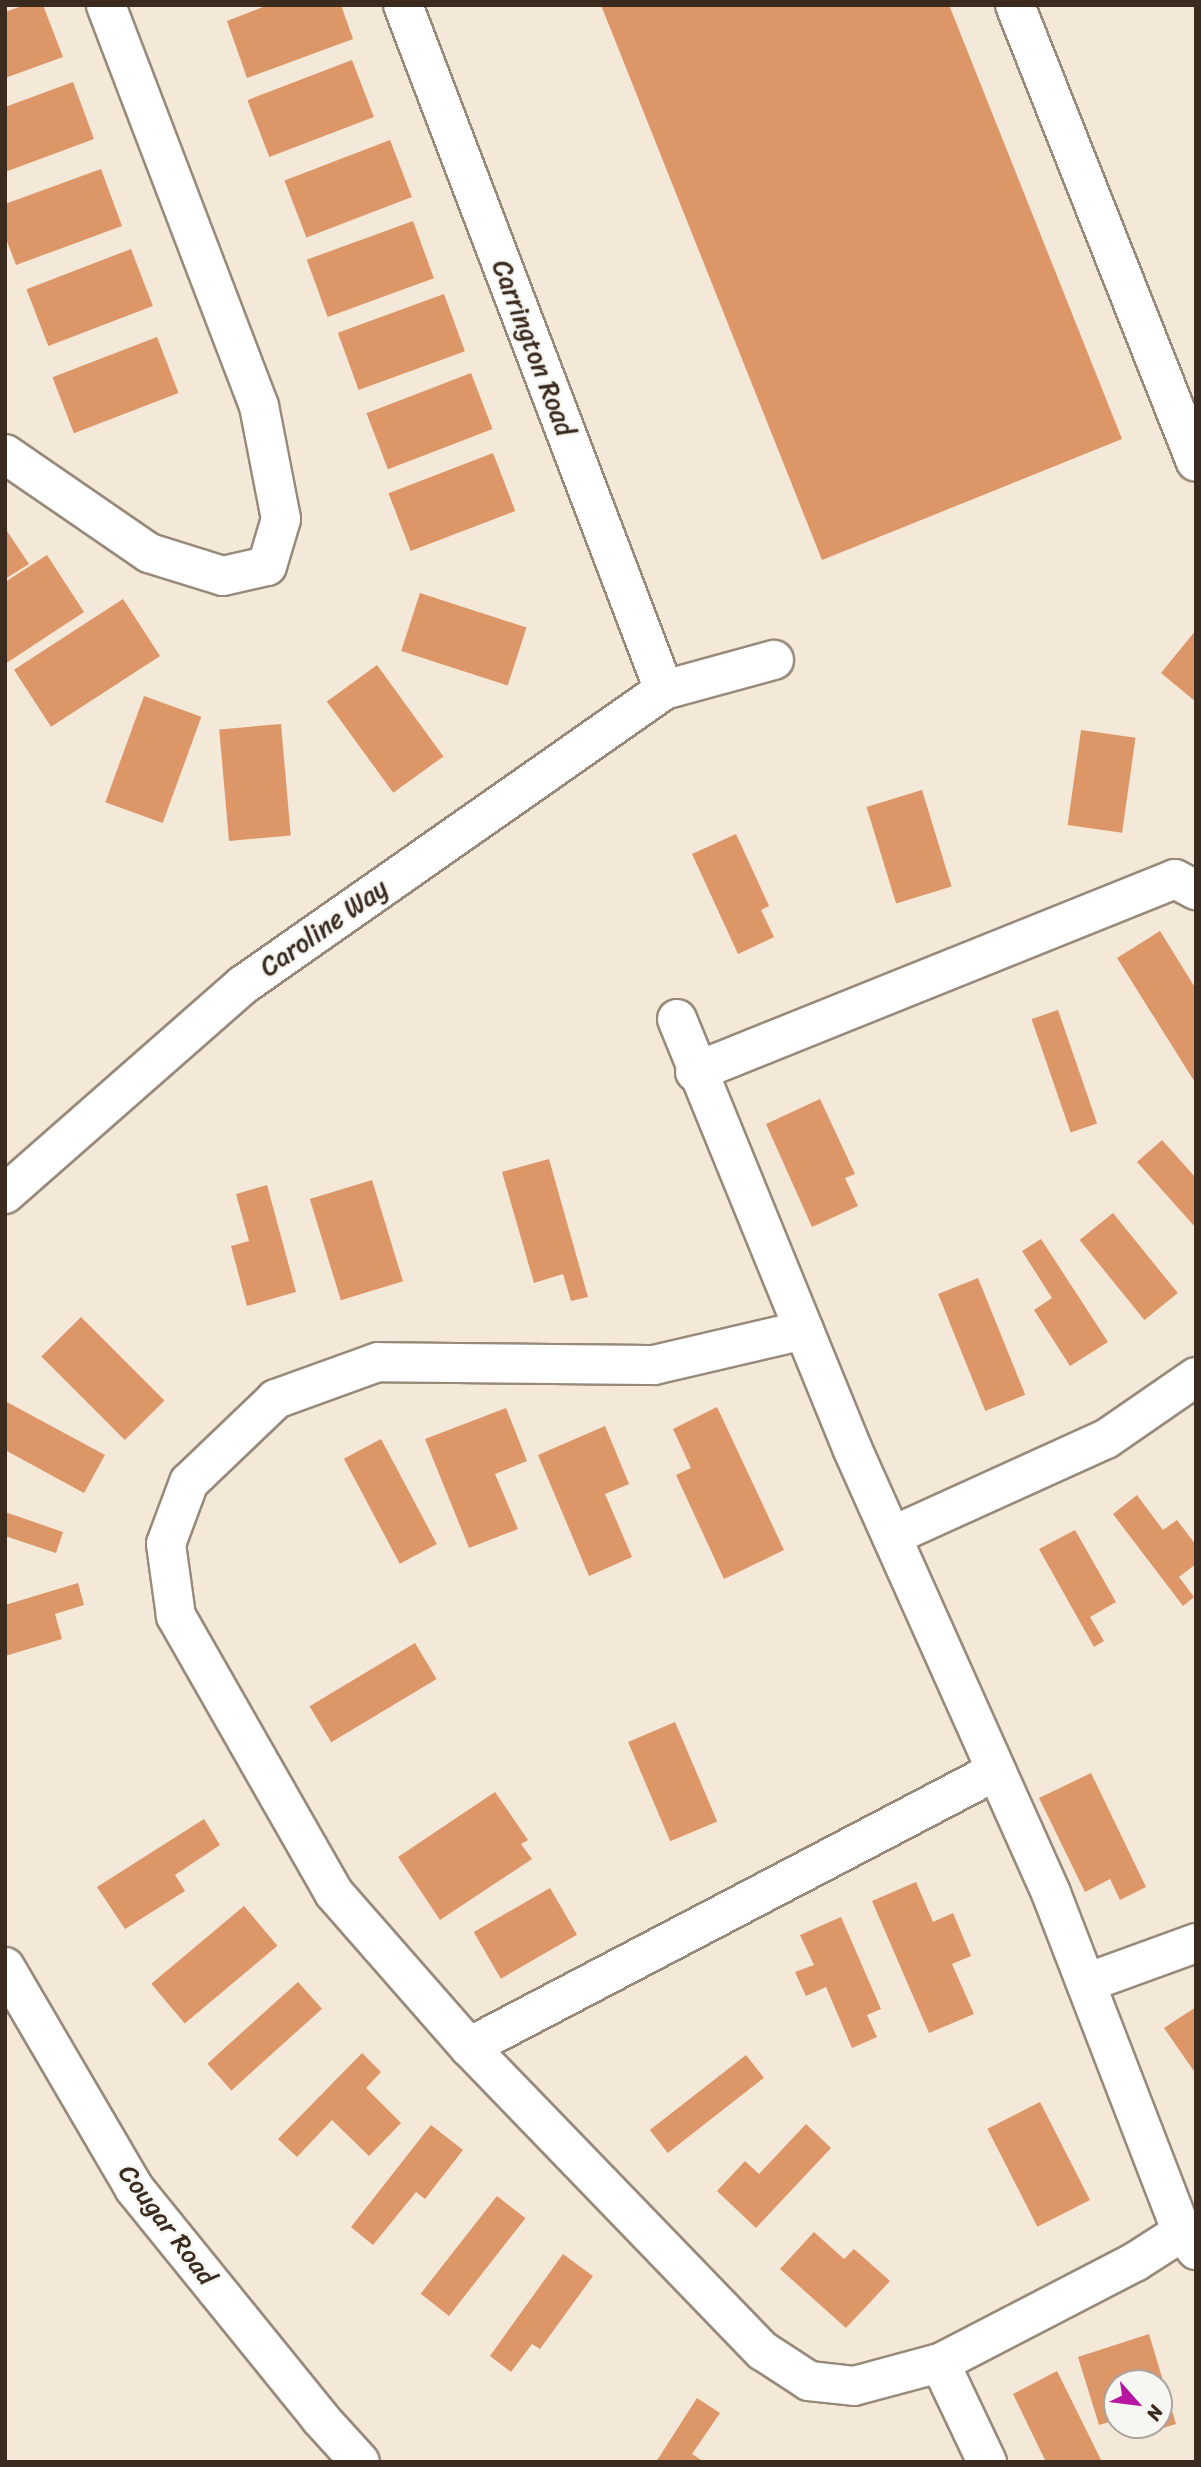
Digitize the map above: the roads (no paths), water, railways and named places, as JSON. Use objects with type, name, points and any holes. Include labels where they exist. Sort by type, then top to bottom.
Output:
[{"type":"street","points":[[5,454],[149,553],[223,576],[267,566],[281,519],[259,406],[106,5]]},
{"type":"street","name":"Carrington Road","points":[[402,5],[664,690]]},
{"type":"street","points":[[1015,5],[1196,461]]},
{"type":"street","name":"Caroline Way","points":[[5,1194],[243,985],[664,690],[774,660]]},
{"type":"street","points":[[695,1072],[1175,879],[1196,890]]},
{"type":"street","points":[[677,1019],[695,1072],[804,1330],[1086,1983],[1189,2241],[1135,2262],[940,2363],[854,2386],[809,2381],[763,2351],[469,2047],[334,1893],[176,1616],[166,1544],[189,1482],[276,1399],[378,1362],[654,1364],[804,1330]]},
{"type":"street","points":[[892,1536],[1106,1438],[1196,1377]]},
{"type":"street","points":[[469,2047],[996,1771]]},
{"type":"street","points":[[1086,1983],[1196,1943]]},
{"type":"street","name":"Cougar Road","points":[[5,1967],[134,2188],[320,2418],[360,2462]]},
{"type":"street","points":[[940,2363],[987,2462]]}]
